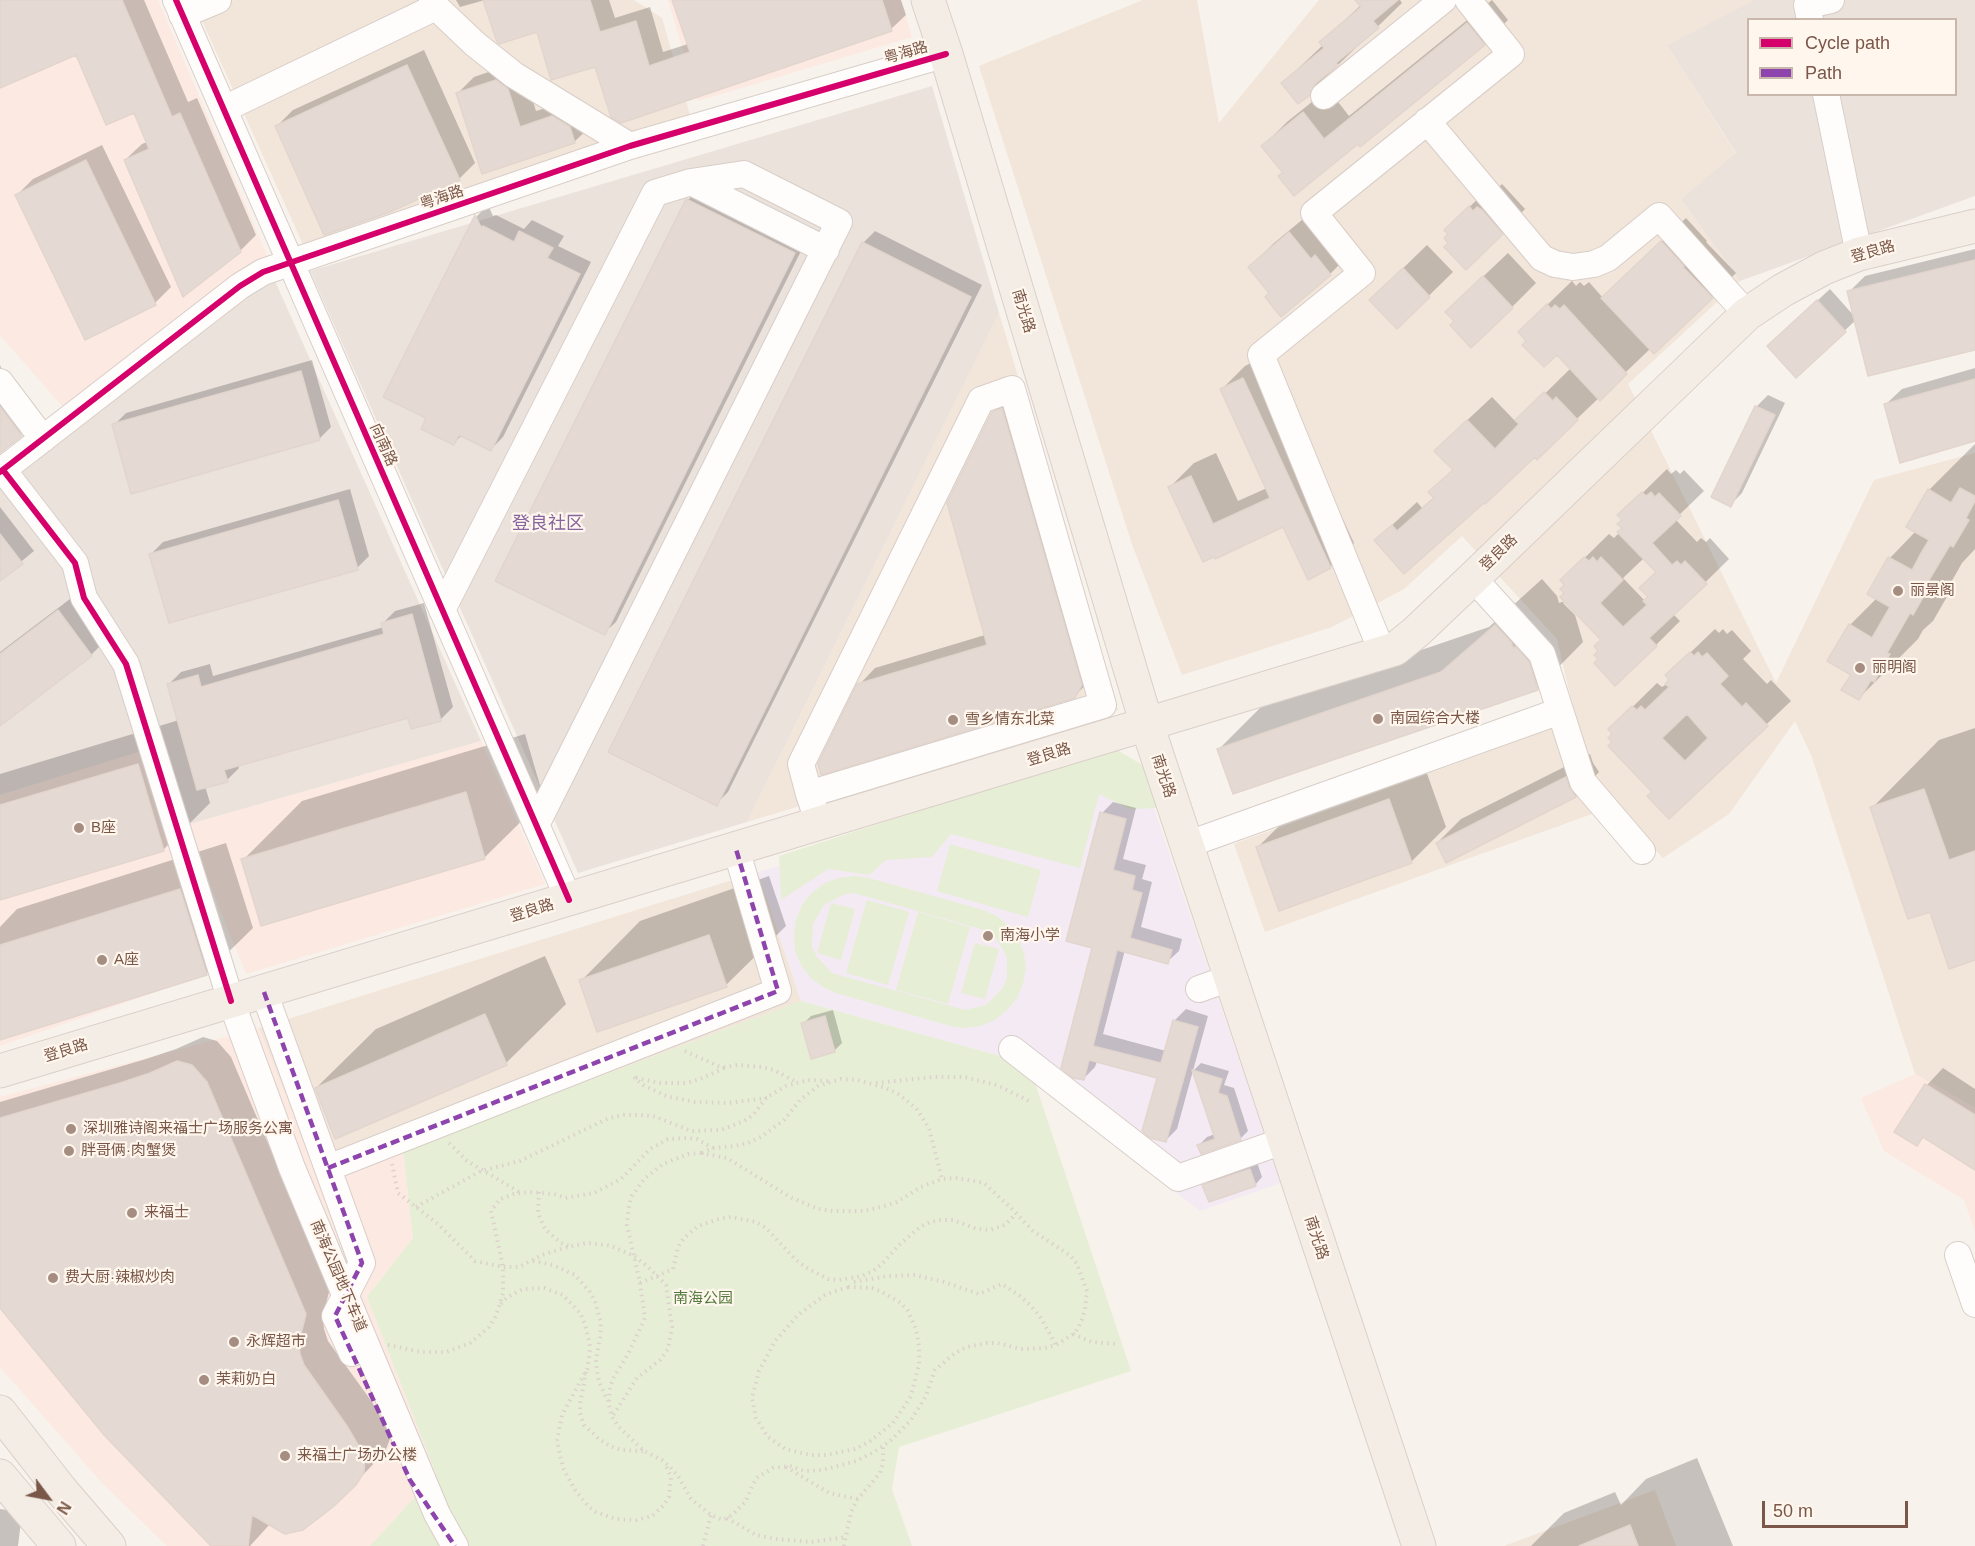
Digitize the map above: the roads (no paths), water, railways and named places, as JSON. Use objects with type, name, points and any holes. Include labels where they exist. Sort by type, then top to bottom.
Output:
[{"type":"main road","name":"南光路","points":[[928,0],[1147,725],[1419,1546]]},
{"type":"main road","name":"登良路","points":[[0,1071],[736,849],[814,809],[1147,725],[1383,654],[1405,642],[1747,314],[1783,290],[1824,268],[1859,255],[1975,226]]},
{"type":"main road","points":[[0,1413],[109,1546]]},
{"type":"main road","points":[[0,1476],[59,1546]]},
{"type":"street","points":[[179,7],[218,0]]},
{"type":"street","points":[[1324,96],[1443,0]]},
{"type":"street","points":[[1383,654],[1261,355],[1362,273],[1314,213],[1511,54],[1468,0]]},
{"type":"street","points":[[1810,18],[1807,5],[1831,0]]},
{"type":"street","points":[[224,109],[434,4],[474,44],[514,75],[630,146]]},
{"type":"street","name":"向南路","points":[[179,7],[568,900]]},
{"type":"street","name":"粤海路","points":[[1,471],[240,286],[263,272],[630,146],[946,54]]},
{"type":"street","points":[[1826,96],[1859,255]]},
{"type":"street","points":[[1427,121],[1542,258],[1554,264],[1573,267],[1594,264],[1608,258],[1659,216],[1747,314]]},
{"type":"street","points":[[442,610],[655,193],[691,182],[744,174],[839,222],[536,825]]},
{"type":"street","points":[[0,382],[43,439]]},
{"type":"street","points":[[1012,389],[1103,705],[814,809],[801,764],[981,400],[1012,389]]},
{"type":"street","name":"南海公园地下车道","points":[[1,471],[75,563],[84,598],[126,664],[231,1001],[292,1168],[437,1514],[454,1544]]},
{"type":"street","points":[[1473,578],[1542,654],[1583,782],[1642,851]]},
{"type":"street","points":[[1186,845],[1560,711]]},
{"type":"street","points":[[328,1168],[778,992],[736,849]]},
{"type":"street","points":[[1199,989],[1230,978]]},
{"type":"street","points":[[264,992],[362,1263],[334,1316],[410,1480],[454,1544]]},
{"type":"street","points":[[1012,1049],[1178,1178],[1283,1141]]},
{"type":"street","points":[[1958,1255],[1975,1304]]},
{"type":"place","name":"丽景阁","points":[[1898,591]]},
{"type":"place","name":"丽明阁","points":[[1860,668]]},
{"type":"place","name":"南园综合大楼","points":[[1378,719]]},
{"type":"place","name":"雪乡情东北菜","points":[[953,720]]},
{"type":"place","name":"B座","points":[[79,828]]},
{"type":"place","name":"南海小学","points":[[988,936]]},
{"type":"place","name":"A座","points":[[102,960]]},
{"type":"place","name":"深圳雅诗阁来福士广场服务公寓","points":[[71,1129]]},
{"type":"place","name":"胖哥俩·肉蟹煲","points":[[69,1151]]},
{"type":"place","name":"来福士","points":[[132,1213]]},
{"type":"place","name":"费大厨·辣椒炒肉","points":[[53,1278]]},
{"type":"place","name":"永辉超市","points":[[234,1342]]},
{"type":"place","name":"茉莉奶白","points":[[204,1380]]},
{"type":"place","name":"来福士广场办公楼","points":[[285,1456]]},
{"type":"district","name":"登良社区","points":[[548,524]]},
{"type":"park label","name":"南海公园","points":[[703,1299]]}]
